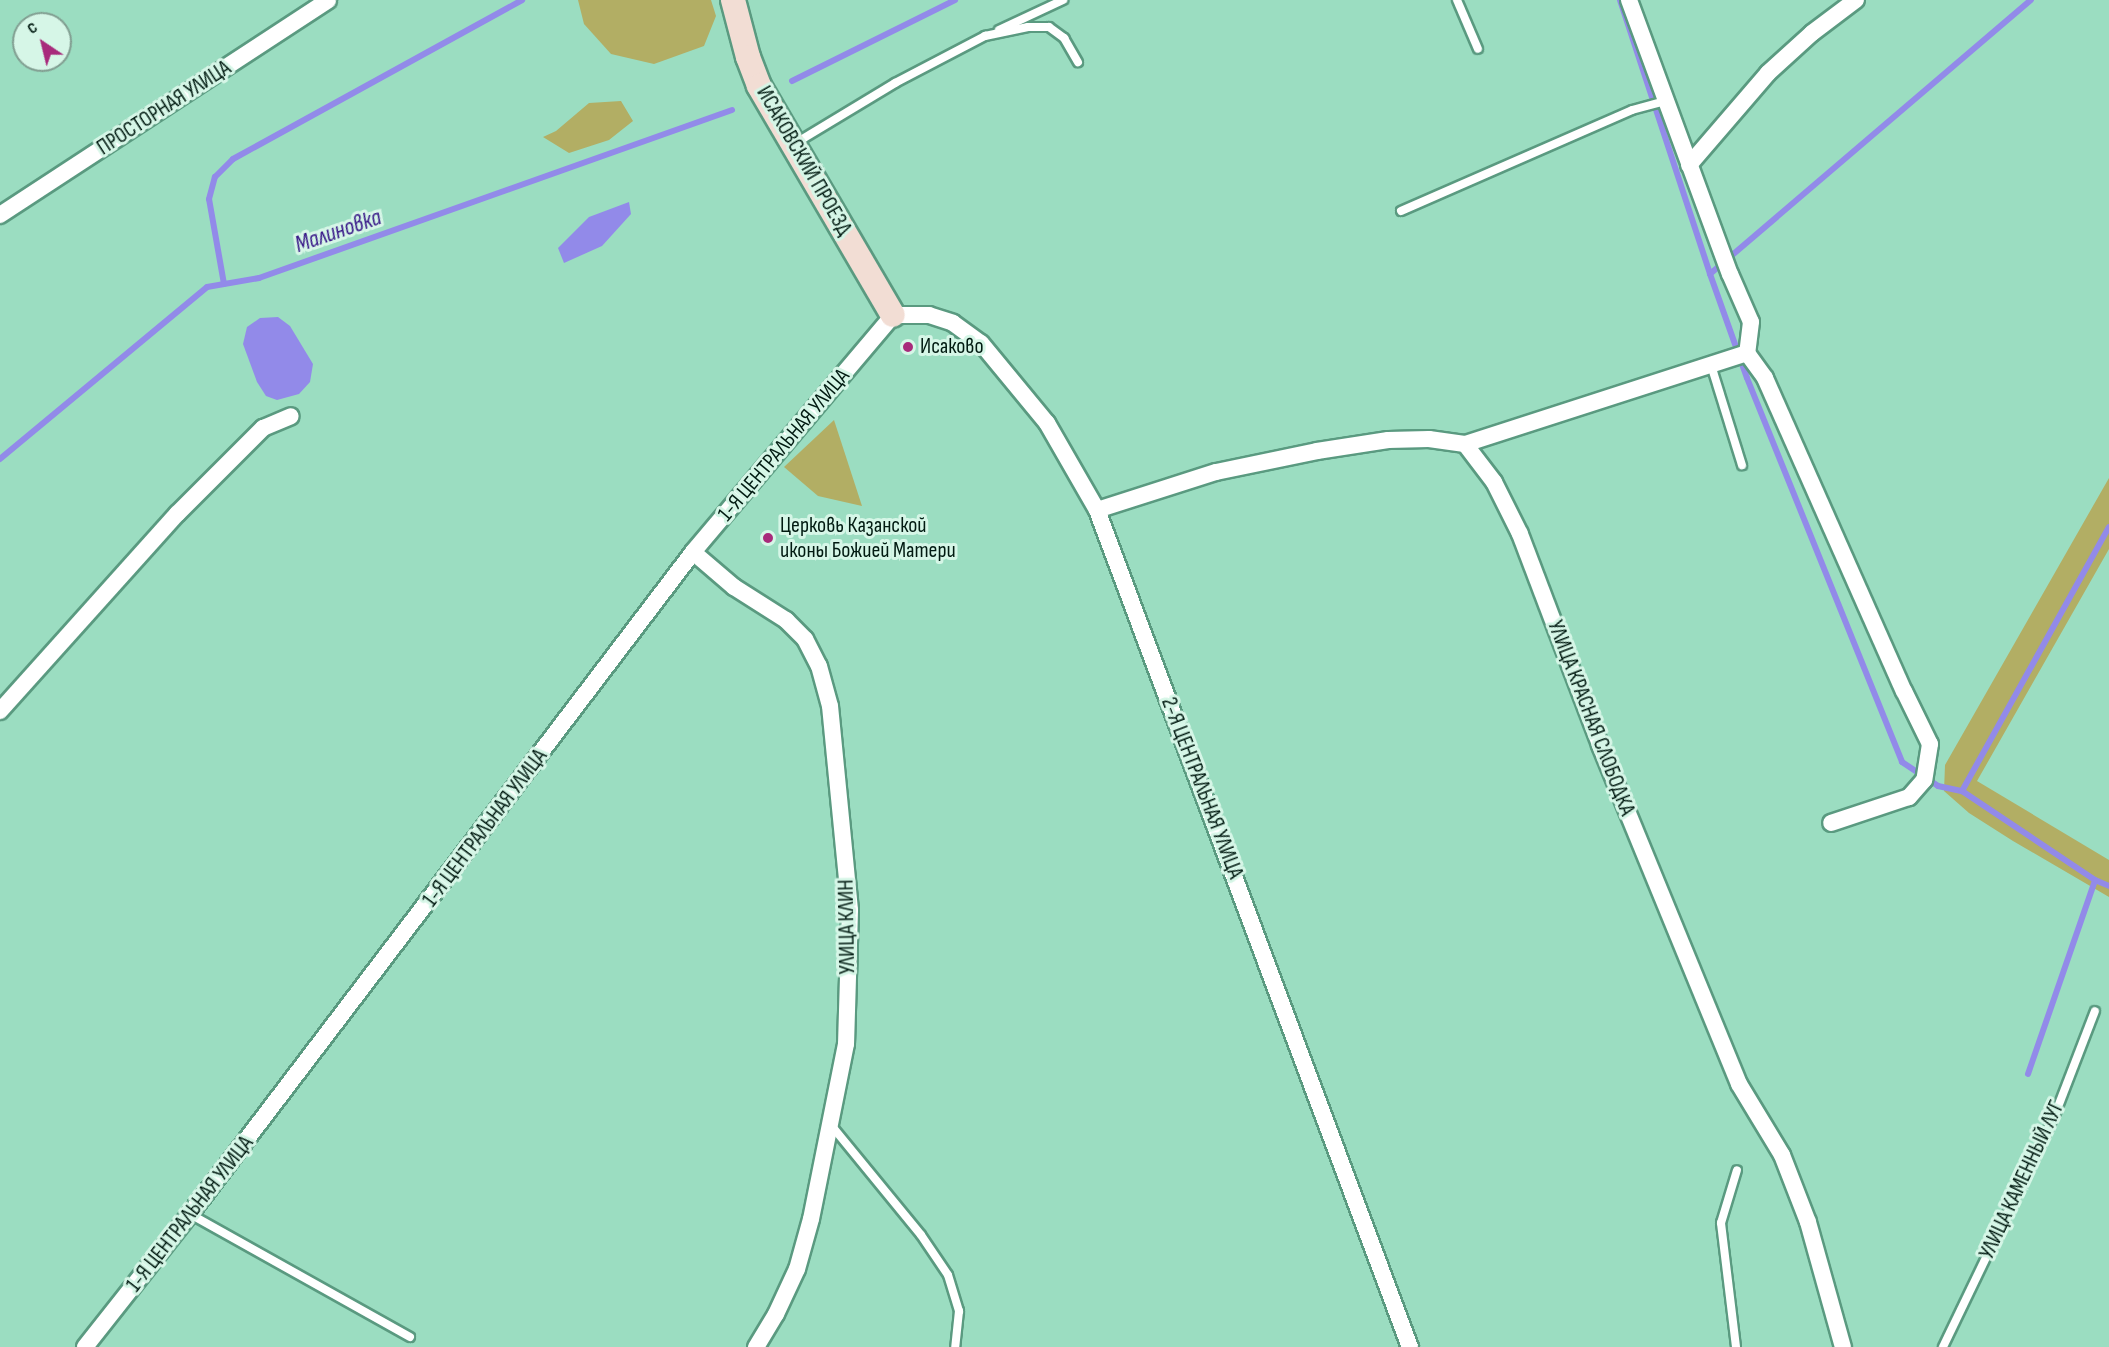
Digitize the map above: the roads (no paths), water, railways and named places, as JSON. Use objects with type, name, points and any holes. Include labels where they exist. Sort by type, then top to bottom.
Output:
[{"type":"street","name":"ПРОСТОРНАЯ УЛИЦА","points":[[0,214],[328,0]]},
{"type":"street","name":"ИСАКОВСКИЙ ПРОЕЗД","points":[[733,0],[748,57],[759,86],[893,315]]},
{"type":"street","points":[[1629,0],[1730,274],[1751,322],[1748,353],[1765,378],[1930,744],[1924,780],[1909,797],[1831,823]]},
{"type":"street","points":[[1689,165],[1768,73],[1812,33],[1856,0]]},
{"type":"street","name":"2-Я ЦЕНТРАЛЬНАЯ УЛИЦА","points":[[893,315],[937,318],[953,323],[981,343],[1047,423],[1097,510],[1410,1347]]},
{"type":"street","name":"1-Я ЦЕНТРАЛЬНАЯ УЛИЦА","points":[[84,1347],[190,1214],[693,552],[893,315]]},
{"type":"street","points":[[1097,510],[1216,472],[1317,451],[1388,440],[1429,439],[1465,444],[1748,353]]},
{"type":"street","points":[[0,711],[184,506],[263,428],[291,416]]},
{"type":"street","name":"УЛИЦА КРАСНАЯ СЛОБОДКА","points":[[1465,444],[1494,482],[1520,534],[1600,745],[1739,1083],[1782,1155],[1808,1222],[1843,1347]]},
{"type":"street","name":"УЛИЦА КЛИН","points":[[693,552],[734,587],[786,620],[805,639],[819,666],[830,706],[850,910],[846,1044],[811,1219],[797,1269],[776,1314],[756,1347]]},
{"type":"lane","points":[[794,144],[895,84],[985,36],[1063,0]]},
{"type":"lane","points":[[1458,0],[1478,49]]},
{"type":"lane","points":[[985,36],[1028,27],[1049,27],[1064,38],[1078,62]]},
{"type":"lane","points":[[1401,211],[1632,110],[1665,101]]},
{"type":"lane","points":[[1711,365],[1742,465]]},
{"type":"lane","name":"УЛИЦА КАМЕННЫЙ ЛУГ","points":[[1943,1347],[2056,1112],[2095,1011]]},
{"type":"lane","points":[[831,1124],[921,1235],[948,1275],[959,1311],[955,1347]]},
{"type":"lane","points":[[1736,1347],[1721,1223],[1737,1170]]},
{"type":"lane","points":[[190,1214],[410,1337]]},
{"type":"waterway","points":[[224,284],[209,199],[215,177],[233,159],[522,0]]},
{"type":"waterway","name":"Малиновка","points":[[792,81],[955,0]]},
{"type":"waterway","points":[[1620,0],[1710,274],[1747,378],[1902,762],[1938,786],[1962,791],[2095,880],[2109,886]]},
{"type":"waterway","points":[[1710,274],[2031,0]]},
{"type":"waterway","name":"Малиновка","points":[[0,459],[207,287],[259,278],[732,110]]},
{"type":"waterway","points":[[1962,791],[2109,527]]},
{"type":"waterway","points":[[2028,1074],[2095,880]]},
{"type":"place","name":"Исаково","points":[[908,347]]},
{"type":"place","name":"Церковь Казанской иконы Божией Матери","points":[[768,538]]}]
